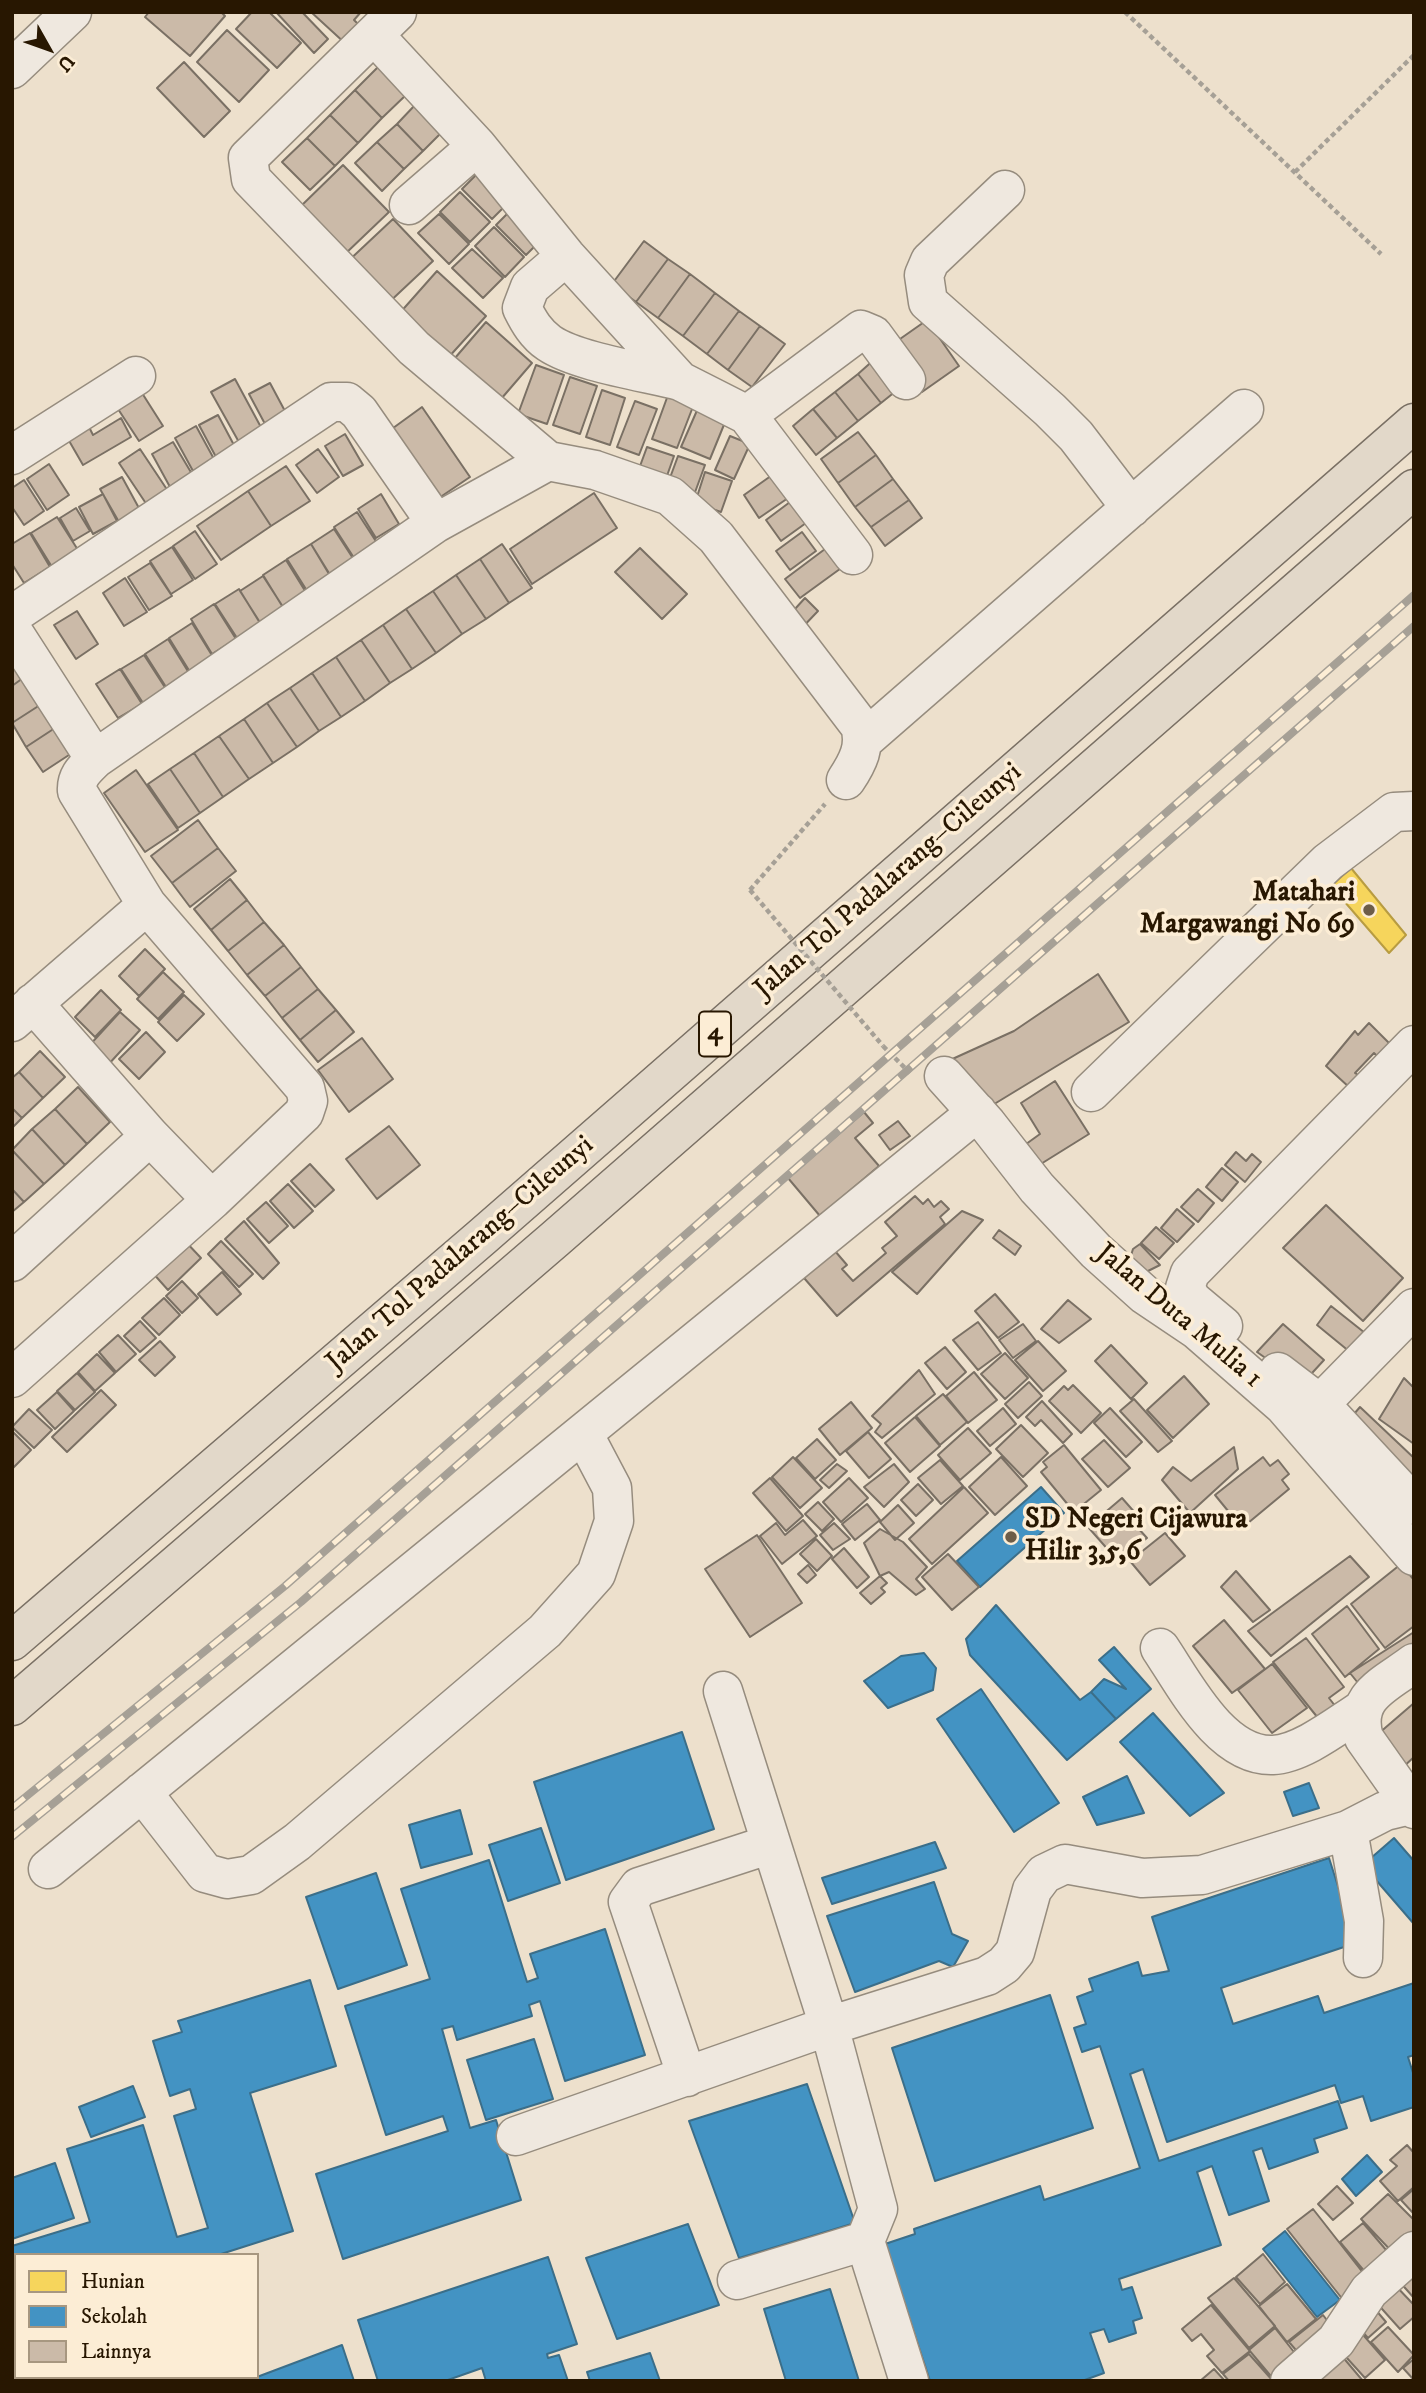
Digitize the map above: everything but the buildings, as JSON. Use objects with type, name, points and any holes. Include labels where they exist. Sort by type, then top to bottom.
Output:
[{"type":"highway","name":"Jalan Tol Padalarang–Cileunyi","points":[[12,1641],[493,1228],[1414,423]]},
{"type":"highway","name":"Jalan Tol Padalarang–Cileunyi","points":[[12,1706],[545,1248],[1414,489]]},
{"type":"street","points":[[12,69],[72,12]]},
{"type":"street","points":[[680,381],[566,256],[477,146],[389,18],[248,158],[251,179],[414,348],[548,461],[595,470],[670,496],[716,537],[848,707],[860,726],[864,740]]},
{"type":"street","points":[[409,205],[477,146]]},
{"type":"street","points":[[1005,190],[930,261],[924,275],[928,302],[1076,436],[1131,508]]},
{"type":"street","points":[[566,256],[530,287],[522,309],[531,327],[550,344],[585,357],[680,381],[747,415],[853,555]]},
{"type":"street","points":[[747,415],[861,330],[873,335],[906,380]]},
{"type":"street","points":[[12,455],[136,376]]},
{"type":"street","points":[[12,615],[331,402],[347,402],[359,412],[436,523]]},
{"type":"street","points":[[837,790],[864,740],[1244,409]]},
{"type":"street","points":[[12,1378],[212,1200],[304,1113],[308,1101],[305,1088],[147,905],[77,791],[76,782],[95,759],[436,523],[548,461]]},
{"type":"street","points":[[12,630],[95,759]]},
{"type":"street","points":[[1091,1092],[1328,862],[1394,813],[1414,811]]},
{"type":"street","points":[[147,905],[23,1013],[212,1200]]},
{"type":"street","points":[[1414,1045],[1205,1255],[1190,1273],[1185,1288],[1192,1300],[1320,1404],[1414,1505]]},
{"type":"street","name":"Jalan Duta Mulia 1","points":[[944,1076],[977,1112],[1037,1188],[1096,1251],[1145,1295],[1197,1330],[1284,1406],[1414,1556]]},
{"type":"street","points":[[48,1869],[977,1112]]},
{"type":"street","points":[[12,1262],[150,1136]]},
{"type":"street","points":[[1320,1404],[1414,1308]]},
{"type":"street","points":[[142,1792],[205,1873],[228,1879],[251,1875],[297,1842],[545,1631],[596,1574],[614,1521],[612,1488],[583,1433]]},
{"type":"street","points":[[1160,1648],[1208,1718],[1235,1745],[1273,1755],[1308,1744],[1360,1711],[1367,1698],[1414,1662]]},
{"type":"street","points":[[723,1691],[829,2026],[878,2209],[866,2241],[909,2381]]},
{"type":"street","points":[[516,2136],[829,2026],[987,1976],[1004,1965],[1015,1952],[1032,1890],[1044,1874],[1065,1864],[1142,1878],[1202,1875],[1348,1830],[1385,1811],[1412,1807],[1364,1738],[1360,1711]]},
{"type":"street","points":[[1348,1830],[1364,1921],[1363,1958]]},
{"type":"street","points":[[687,2077],[628,1902],[639,1887],[771,1844]]},
{"type":"street","points":[[737,2280],[866,2241]]},
{"type":"street","points":[[1290,2381],[1336,2341],[1369,2291],[1414,2251]]},
{"type":"path","points":[[1125,12],[1381,254]]},
{"type":"path","points":[[1294,172],[1414,55]]},
{"type":"path","points":[[837,790],[750,890],[883,1046]]},
{"type":"railway","points":[[12,1808],[285,1586],[1414,595]]},
{"type":"railway","points":[[12,1837],[301,1602],[1414,626]]},
{"type":"place","name":"Matahari Margawangi No 69","points":[[1369,910]]},
{"type":"place","name":"SD Negeri Cijawura Hilir 3,5,6","points":[[1011,1537]]}]
